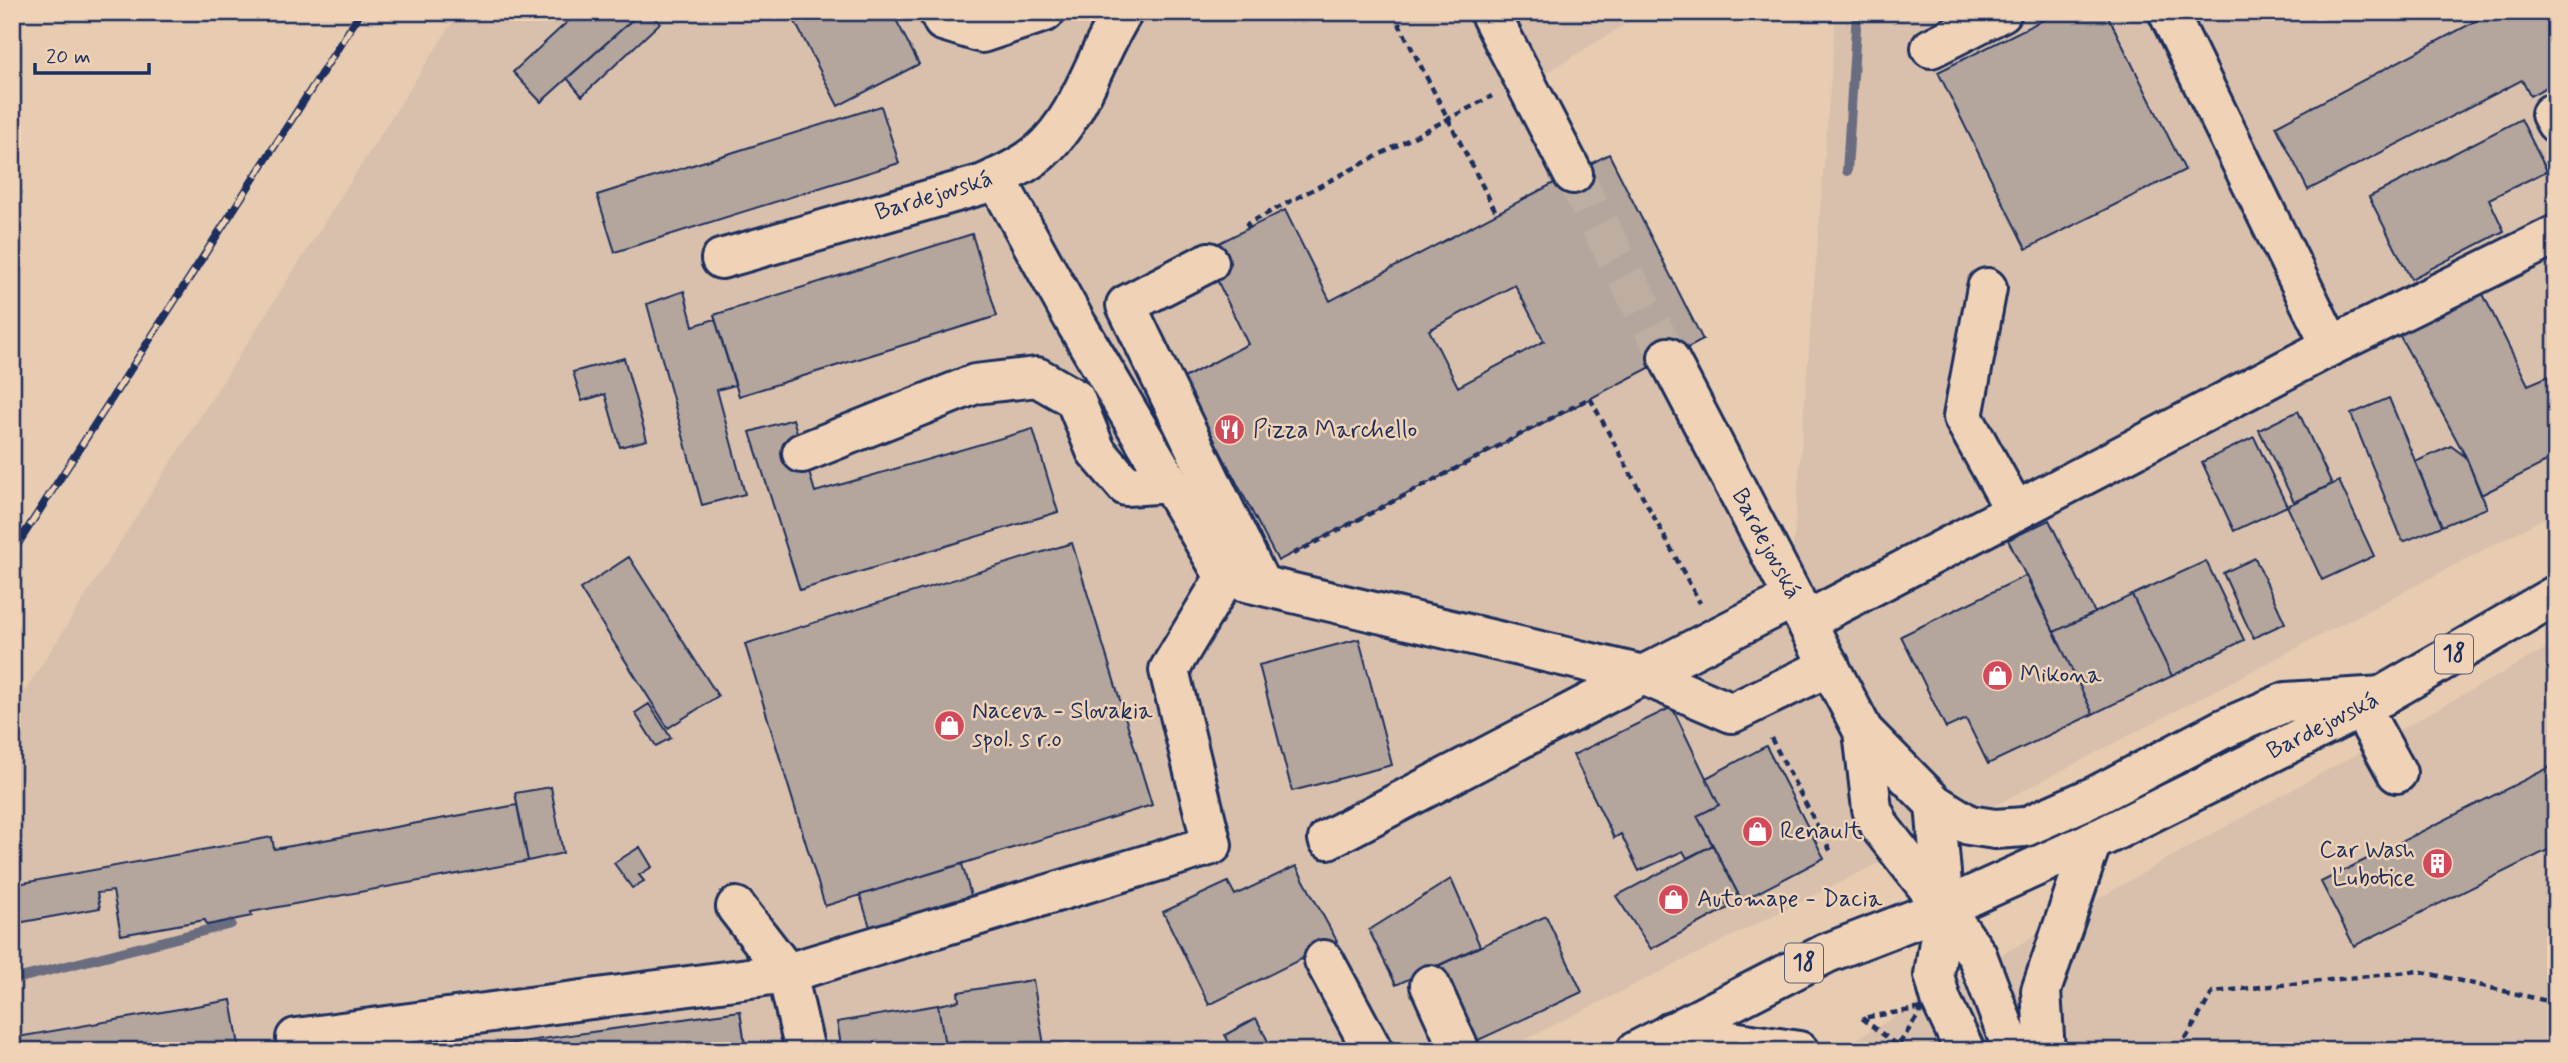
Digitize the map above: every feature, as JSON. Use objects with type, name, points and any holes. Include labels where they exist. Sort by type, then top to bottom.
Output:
[{"type":"street","points":[[939,12],[943,21],[982,33],[1045,12]]},
{"type":"street","points":[[1489,12],[1573,174]]},
{"type":"street","points":[[1931,48],[2002,12]]},
{"type":"street","points":[[2168,12],[2331,346]]},
{"type":"street","name":"Bardejovská","points":[[721,259],[984,184],[1016,169],[1041,151],[1062,128],[1097,65],[1112,17]]},
{"type":"street","points":[[2556,111],[2551,114],[2556,123]]},
{"type":"street","points":[[996,178],[1077,325],[1170,483],[1246,577],[1643,675],[1732,713],[1830,666]]},
{"type":"street","points":[[1328,839],[1718,636],[1800,609],[2015,511],[2331,346],[2556,235]]},
{"type":"street","points":[[1209,262],[1126,305],[1246,577]]},
{"type":"street","points":[[1987,288],[1963,416],[2015,511]]},
{"type":"street","name":"Bardejovská","points":[[1668,357],[1863,732],[1935,804],[1969,825],[1995,829],[2025,827],[2097,796],[2223,729],[2286,702],[2372,702]]},
{"type":"street","points":[[802,453],[975,384],[1037,377],[1075,399],[1096,451],[1126,486],[1170,483]]},
{"type":"street","points":[[297,1051],[296,1038],[787,973],[1212,845],[1169,670],[1246,577]]},
{"type":"street","name":"Bardejovská","points":[[1636,1051],[1667,1041],[1818,957],[1944,908],[2092,842],[2372,702],[2553,603]]},
{"type":"street","points":[[2372,702],[2397,773]]},
{"type":"street","name":"Bardejovská","points":[[1863,732],[1872,809],[1881,828],[1944,908]]},
{"type":"street","points":[[1935,804],[1944,908],[1934,975],[1941,1000],[1965,1051]]},
{"type":"street","points":[[2045,1051],[2041,991],[2092,842]]},
{"type":"street","points":[[736,907],[787,973],[805,1051]]},
{"type":"street","points":[[1944,908],[1977,955],[2013,1051]]},
{"type":"street","points":[[1324,960],[1373,1051]]},
{"type":"street","points":[[1430,985],[1460,1051]]},
{"type":"street","points":[[1667,1041],[1799,1051]]},
{"type":"path","points":[[1392,12],[1497,214]]},
{"type":"path","points":[[1249,228],[1247,224],[1523,79]]},
{"type":"path","points":[[1246,577],[1590,398],[1718,636]]},
{"type":"path","points":[[1753,704],[1831,852]]},
{"type":"path","points":[[2189,1051],[2186,1038],[2213,992],[2418,971],[2556,1003]]},
{"type":"path","points":[[1923,1008],[1898,1046],[1863,1018],[1911,1010],[1923,1008]]},
{"type":"shaded area","points":[[459,12],[1646,12],[1526,85],[1789,598],[1836,12],[2556,12],[2556,512],[2013,796],[1502,1051],[12,1051],[12,711]]},
{"type":"shaded area","points":[[2556,643],[2556,1051],[1836,1051],[2169,858]]},
{"type":"building","points":[[578,12],[641,12],[541,102],[513,72]]},
{"type":"building","points":[[641,12],[649,12],[660,23],[582,96],[567,78]]},
{"type":"building","points":[[790,12],[892,12],[919,64],[838,106]]},
{"type":"building","points":[[2059,12],[2106,12],[2185,170],[2026,249],[1938,72]]},
{"type":"building","points":[[2467,12],[2493,12],[2473,23]]},
{"type":"building","points":[[2493,12],[2556,12],[2556,82],[2530,96],[2522,80],[2308,190],[2276,126]]},
{"type":"building","points":[[881,106],[899,163],[615,252],[597,195]]},
{"type":"building","points":[[2521,119],[2547,171],[2489,199],[2504,231],[2411,279],[2369,197]]},
{"type":"building","points":[[1609,154],[1703,340],[1278,561],[1182,379],[1248,344],[1203,251],[1285,210],[1330,301]],"holes":[[[1515,285],[1544,341],[1458,387],[1429,330]]]},
{"type":"building","points":[[972,234],[997,316],[739,396],[714,315]]},
{"type":"building","points":[[2481,290],[2528,385],[2556,373],[2556,457],[2481,495],[2466,457],[2395,327]]},
{"type":"building","points":[[684,291],[693,326],[715,319],[735,385],[717,390],[745,494],[702,505],[647,304]]},
{"type":"building","points":[[624,358],[647,440],[620,447],[605,394],[582,401],[573,372]]},
{"type":"building","points":[[2389,398],[2442,526],[2403,542],[2351,414]]},
{"type":"building","points":[[2298,411],[2332,484],[2294,502],[2259,430]]},
{"type":"building","points":[[793,419],[815,492],[1033,429],[1058,512],[800,590],[750,432]]},
{"type":"building","points":[[2254,437],[2287,506],[2234,531],[2202,462]]},
{"type":"building","points":[[2451,446],[2466,457],[2487,508],[2442,526],[2415,462]]},
{"type":"building","points":[[2339,481],[2374,556],[2322,580],[2287,506]]},
{"type":"building","points":[[2049,520],[2095,613],[2054,632],[2008,540]]},
{"type":"building","name":"Naceva - Slovakia spol. s r.o","points":[[1072,543],[1152,805],[825,906],[745,644]]},
{"type":"building","points":[[629,557],[718,696],[668,728],[580,589]]},
{"type":"building","points":[[2255,558],[2285,623],[2253,638],[2223,573]]},
{"type":"building","points":[[2206,561],[2244,640],[2172,676],[2132,595]]},
{"type":"building","name":"Mikona","points":[[2027,575],[2093,714],[1988,764],[1966,719],[1946,728],[1901,636]]},
{"type":"building","points":[[2132,595],[2172,676],[2093,714],[2054,632]]},
{"type":"building","points":[[1359,639],[1392,765],[1292,791],[1259,665]]},
{"type":"building","points":[[649,704],[671,738],[656,746],[635,713]]},
{"type":"building","points":[[1672,707],[1719,805],[1697,816],[1713,845],[1687,858],[1683,851],[1639,871],[1621,834],[1614,838],[1573,755]]},
{"type":"building","name":"Renault","points":[[1766,746],[1824,858],[1742,901],[1697,816],[1719,805],[1706,778]]},
{"type":"building","name":"Car Wash Ľubotice","points":[[2556,764],[2556,846],[2354,946],[2321,882]]},
{"type":"building","points":[[551,787],[563,853],[528,861],[515,793]]},
{"type":"building","points":[[517,805],[528,861],[251,912],[252,916],[207,925],[205,920],[121,935],[113,891],[97,893],[100,908],[12,924],[12,885],[272,837],[274,849]]},
{"type":"building","name":"Automape - Dacia","points":[[1713,845],[1738,894],[1724,901],[1728,908],[1651,949],[1616,896]]},
{"type":"building","points":[[640,847],[652,867],[639,875],[644,881],[632,888],[614,863]]},
{"type":"building","points":[[962,864],[976,913],[875,943],[860,895]]},
{"type":"building","points":[[1296,866],[1337,941],[1209,1005],[1163,912],[1228,882],[1235,895]]},
{"type":"building","points":[[1451,879],[1480,946],[1396,985],[1369,930]]},
{"type":"building","points":[[1546,916],[1582,992],[1472,1043],[1436,967]]},
{"type":"building","points":[[1033,980],[1045,1051],[946,1051],[938,1005],[959,1001],[958,992]]},
{"type":"building","points":[[231,1000],[240,1051],[14,1051],[12,1038]]},
{"type":"building","points":[[938,1005],[946,1051],[842,1051],[837,1022]]},
{"type":"building","points":[[740,1011],[746,1051],[458,1051]]},
{"type":"building","points":[[1256,1018],[1273,1051],[1234,1051],[1225,1035]]},
{"type":"waterway","points":[[1847,171],[1857,12]]},
{"type":"waterway","points":[[12,980],[231,924]]},
{"type":"tunnel","points":[[1573,174],[1668,357]]},
{"type":"railway","points":[[12,553],[361,12]]},
{"type":"place","name":"Pizza Marchello","points":[[1230,430]]},
{"type":"place","name":"Mikona","points":[[1997,675]]},
{"type":"place","name":"Naceva - Slovakia spol. s r.o","points":[[949,725]]},
{"type":"place","name":"Renault","points":[[1757,831]]},
{"type":"place","name":"Car Wash Ľubotice","points":[[2438,864]]},
{"type":"place","name":"Automape - Dacia","points":[[1674,899]]}]
